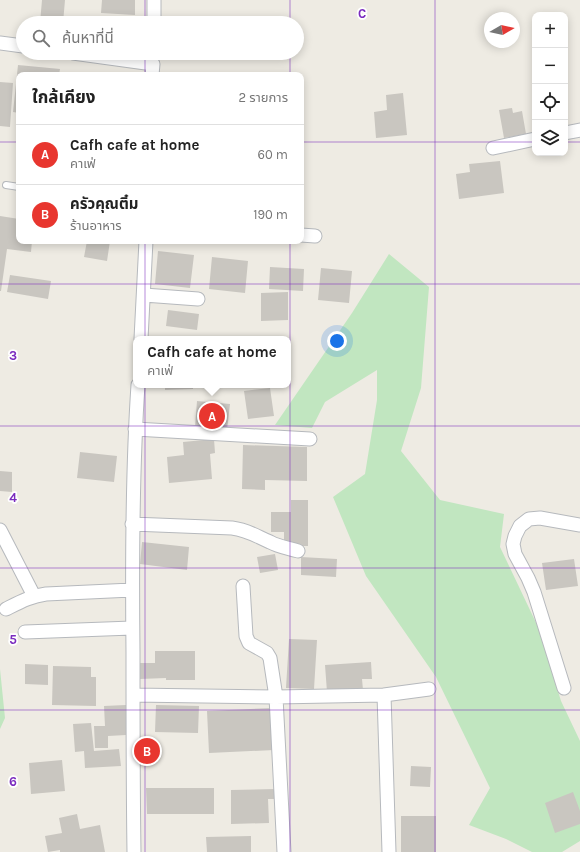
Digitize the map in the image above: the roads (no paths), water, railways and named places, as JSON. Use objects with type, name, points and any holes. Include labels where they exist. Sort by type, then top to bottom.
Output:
[{"type":"street","points":[[154,0],[154,16]]},
{"type":"street","points":[[0,43],[16,45]]},
{"type":"street","points":[[124,60],[153,64]]},
{"type":"street","points":[[568,132],[580,130]]},
{"type":"street","points":[[494,148],[532,140]]},
{"type":"street","points":[[304,235],[315,236]]},
{"type":"street","points":[[141,336],[146,244]]},
{"type":"street","points":[[144,295],[198,300]]},
{"type":"street","points":[[134,852],[132,524],[138,388]]},
{"type":"street","points":[[135,429],[310,439]]},
{"type":"street","points":[[564,688],[534,592],[526,573],[515,554],[513,544],[520,526],[529,519],[540,518],[580,525]]},
{"type":"street","points":[[132,524],[242,529],[272,543],[298,551]]},
{"type":"street","points":[[0,530],[34,596]]},
{"type":"street","points":[[243,586],[246,636],[248,643],[267,653],[270,658],[276,697],[284,852]]},
{"type":"street","points":[[6,609],[34,596],[46,594],[132,590]]},
{"type":"street","points":[[25,632],[132,628]]},
{"type":"street","points":[[133,695],[276,697],[384,694],[429,689]]},
{"type":"street","points":[[384,694],[389,852]]},
{"type":"lane","points":[[6,185],[16,187]]},
{"type":"place","name":"Cafh cafe at home","points":[[212,416]]},
{"type":"place","name":"ครัวคุณติ๋ม","points":[[147,751]]}]
